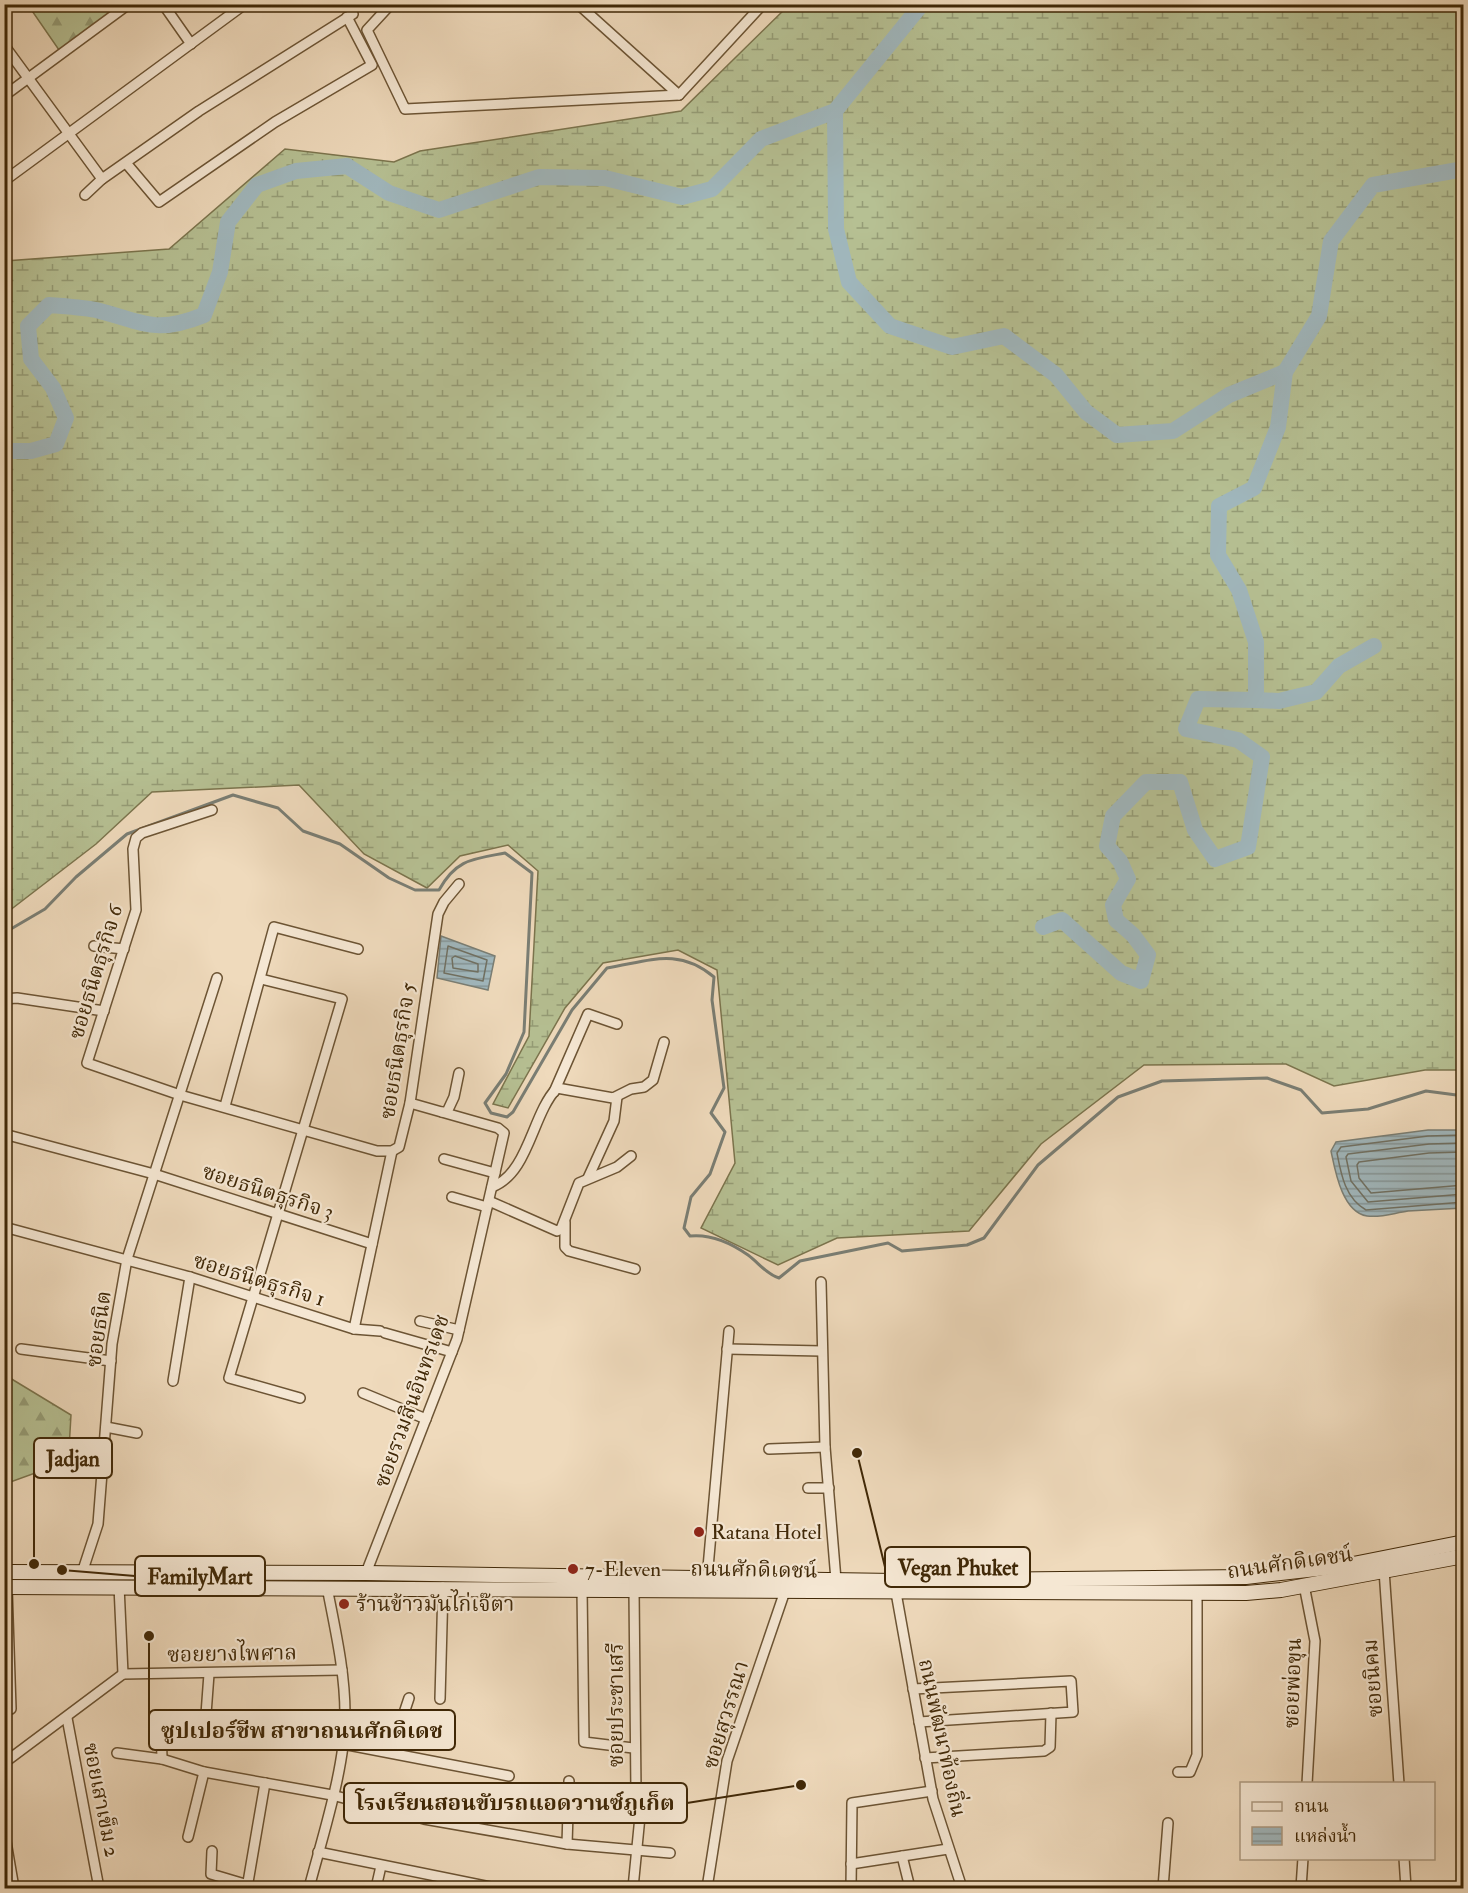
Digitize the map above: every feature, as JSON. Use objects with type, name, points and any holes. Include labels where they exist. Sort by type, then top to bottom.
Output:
[{"type":"main road","name":"ถนนศักดิเดชน์","points":[[4,1572],[366,1573],[707,1580],[785,1591],[1246,1577],[1344,1566],[1464,1542]]},
{"type":"main road","name":"ถนนศักดิเดชน์","points":[[6,1587],[443,1587],[634,1590],[836,1580],[895,1587],[1245,1593],[1304,1585],[1464,1556]]},
{"type":"street","points":[[4,11],[13,4]]},
{"type":"street","points":[[4,96],[129,4]]},
{"type":"street","points":[[163,4],[191,44]]},
{"type":"street","points":[[4,181],[245,4]]},
{"type":"street","points":[[85,195],[102,179],[199,111],[353,14],[347,4]]},
{"type":"street","points":[[391,4],[367,30],[405,109],[679,95],[763,4]]},
{"type":"street","points":[[578,4],[679,95]]},
{"type":"street","points":[[126,163],[159,202],[275,122],[372,65],[347,17]]},
{"type":"street","points":[[4,45],[102,179]]},
{"type":"street","name":"ซอยธนิตธุรกิจ 6","points":[[180,1095],[87,1063],[136,910],[133,849],[136,838],[142,833],[212,810]]},
{"type":"street","name":"ซอยธนิตธุรกิจ 5","points":[[180,1095],[377,1151],[392,1151],[399,1147],[410,1103],[438,914],[444,902],[459,885]]},
{"type":"street","points":[[225,1106],[274,927],[358,949]]},
{"type":"street","points":[[93,946],[124,949]]},
{"type":"street","name":"ซอยธนิต","points":[[82,1573],[98,1524],[111,1361],[127,1259],[217,978]]},
{"type":"street","points":[[261,979],[342,999],[229,1378],[300,1398]]},
{"type":"street","points":[[4,999],[17,998],[104,1011]]},
{"type":"street","points":[[492,1187],[500,1184],[511,1172],[526,1149],[542,1108],[554,1092],[588,1014],[617,1024]]},
{"type":"street","points":[[554,1092],[562,1088],[610,1098],[617,1097],[631,1089],[644,1087],[653,1080],[664,1042]]},
{"type":"street","points":[[410,1103],[447,1112],[453,1101],[459,1073]]},
{"type":"street","points":[[588,1178],[614,1121],[617,1097]]},
{"type":"street","name":"ซอยรวมสินอินทรเดช","points":[[366,1573],[459,1330],[504,1132],[498,1128],[442,1112]]},
{"type":"street","name":"ซอยธนิตธุรกิจ 3","points":[[4,1134],[154,1174],[372,1244]]},
{"type":"street","points":[[354,1329],[392,1151]]},
{"type":"street","points":[[452,1197],[488,1204],[554,1230],[561,1228],[579,1183],[617,1167],[631,1156]]},
{"type":"street","points":[[444,1160],[495,1173]]},
{"type":"street","points":[[565,1219],[566,1249],[635,1269]]},
{"type":"street","name":"ซอยธนิตธุรกิจ 1","points":[[4,1227],[190,1277],[354,1329],[383,1332],[452,1352]]},
{"type":"street","points":[[173,1381],[190,1277]]},
{"type":"street","points":[[821,1282],[825,1447],[836,1580]]},
{"type":"street","points":[[420,1321],[459,1330]]},
{"type":"street","points":[[707,1580],[729,1331]]},
{"type":"street","points":[[21,1349],[111,1361]]},
{"type":"street","points":[[727,1349],[822,1351]]},
{"type":"street","points":[[363,1393],[426,1419]]},
{"type":"street","points":[[106,1427],[137,1432]]},
{"type":"street","points":[[769,1449],[825,1447]]},
{"type":"street","points":[[808,1488],[829,1488]]},
{"type":"street","name":"ซอยนิคม","points":[[1384,1570],[1399,1782]]},
{"type":"street","name":"ซอยพ่อขุน","points":[[1304,1585],[1316,1641],[1307,1782]]},
{"type":"street","points":[[4,1763],[123,1674],[119,1586]]},
{"type":"street","points":[[6,1587],[11,1709]]},
{"type":"street","points":[[309,1888],[343,1744],[345,1715],[342,1670],[327,1587]]},
{"type":"street","points":[[440,1699],[443,1587]]},
{"type":"street","name":"ถนนพัฒนาท้องถิ่น","points":[[895,1587],[932,1791],[948,1849],[962,1888]]},
{"type":"street","points":[[582,1589],[584,1742],[633,1748]]},
{"type":"street","name":"ซอยประชาเสรี","points":[[633,1888],[642,1796],[636,1792],[633,1748],[634,1590]]},
{"type":"street","name":"ซอยสุวรรณา","points":[[706,1888],[727,1761],[785,1591]]},
{"type":"street","points":[[1178,1772],[1190,1772],[1197,1755],[1197,1593]]},
{"type":"street","name":"ซอยยางไพศาล","points":[[123,1674],[342,1670]]},
{"type":"street","points":[[204,1741],[209,1674]]},
{"type":"street","points":[[913,1689],[1071,1681],[1073,1712],[919,1722]]},
{"type":"street","points":[[345,1715],[398,1718],[404,1716],[409,1698]]},
{"type":"street","points":[[925,1758],[1044,1751],[1050,1748],[1051,1713]]},
{"type":"street","name":"ซอยเสาเข็ม 2","points":[[67,1718],[99,1888]]},
{"type":"street","points":[[161,1723],[162,1759]]},
{"type":"street","points":[[343,1744],[509,1776]]},
{"type":"street","points":[[117,1753],[162,1759],[204,1772],[332,1795],[424,1819],[567,1844],[670,1853]]},
{"type":"street","points":[[188,1837],[204,1772]]},
{"type":"street","points":[[567,1844],[569,1780]]},
{"type":"street","points":[[212,1851],[211,1874],[247,1887],[265,1783]]},
{"type":"street","points":[[851,1888],[852,1803],[932,1791]]},
{"type":"street","points":[[1163,1888],[1168,1823]]},
{"type":"street","points":[[4,1830],[15,1888]]},
{"type":"street","points":[[851,1864],[948,1849]]},
{"type":"street","points":[[318,1852],[490,1888]]},
{"type":"street","points":[[902,1857],[910,1888]]},
{"type":"street","points":[[1301,1888],[1303,1860]]},
{"type":"street","points":[[1404,1860],[1406,1888]]},
{"type":"street","points":[[376,1888],[381,1866]]},
{"type":"green space","points":[[28,5],[121,5],[59,50]]},
{"type":"green space","points":[[789,5],[1463,5],[1463,1070],[1425,1070],[1334,1086],[1286,1064],[1144,1065],[1041,1144],[969,1231],[837,1238],[778,1265],[701,1228],[735,1163],[717,970],[678,950],[603,963],[565,1008],[508,1108],[493,1104],[529,1036],[538,871],[508,845],[460,856],[427,888],[364,854],[299,785],[152,792],[96,844],[5,914],[5,261],[169,249],[285,149],[394,162],[420,151],[681,111]]},
{"type":"green space","points":[[5,1375],[71,1415],[69,1449],[36,1464],[38,1472],[5,1484]]},
{"type":"water","points":[[441,936],[495,956],[488,990],[437,978]]},
{"type":"water","points":[[1428,1130],[1463,1130],[1463,1208],[1367,1216],[1351,1207],[1341,1189],[1335,1169],[1331,1151],[1336,1142]]},
{"type":"waterway","points":[[4,451],[31,451],[56,444],[66,418],[53,388],[31,359],[28,326],[49,305],[96,310],[138,322],[161,325],[187,321],[204,315],[220,272],[228,222],[257,185],[296,171],[347,166],[389,193],[439,210],[539,177],[605,178],[682,197],[712,189],[761,139],[835,111],[922,4]]},
{"type":"waterway","points":[[835,111],[836,229],[849,282],[890,326],[952,347],[1004,336],[1056,375],[1086,412],[1117,435],[1173,431],[1229,395],[1285,372]]},
{"type":"waterway","points":[[1043,927],[1062,920],[1121,973],[1141,981],[1148,955],[1133,935],[1116,920],[1113,905],[1128,879],[1120,861],[1107,846],[1113,816],[1146,782],[1180,782],[1195,830],[1215,859],[1248,847],[1262,757],[1238,740],[1186,729],[1198,699],[1256,700],[1256,642],[1239,590],[1218,555],[1219,506],[1254,488],[1278,427],[1285,372],[1319,316],[1331,241],[1373,185],[1464,169]]},
{"type":"waterway","points":[[1256,700],[1279,701],[1316,692],[1339,666],[1374,646]]},
{"type":"waterway","points":[[4,933],[45,909],[76,877],[127,834],[233,795],[278,808],[303,831],[340,844],[389,878],[415,890],[439,890],[452,872],[466,862],[505,853],[532,873],[524,1032],[506,1074],[485,1103],[491,1113],[507,1117],[513,1112],[572,1010],[607,968],[663,959],[676,959],[701,968],[714,977],[712,1000],[724,1088],[711,1113],[725,1132],[710,1174],[691,1197],[684,1228],[690,1236],[713,1238],[735,1247],[770,1274],[779,1278],[800,1261],[888,1243],[902,1251],[967,1245],[984,1238],[1038,1165],[1118,1097],[1162,1081],[1267,1078],[1301,1090],[1322,1113],[1368,1109],[1426,1091],[1464,1096]]},
{"type":"place","name":"Vegan Phuket","points":[[857,1453]]},
{"type":"place","name":"Ratana Hotel","points":[[699,1532]]},
{"type":"place","name":"Jadjan","points":[[34,1564]]},
{"type":"place","name":"7-Eleven","points":[[573,1569]]},
{"type":"place","name":"FamilyMart","points":[[62,1570]]},
{"type":"place","name":"ร้านข้าวมันไก่เจ๊ตา","points":[[344,1604]]},
{"type":"place","name":"ซูปเปอร์ชีพ สาขาถนนศักดิเดช","points":[[149,1636]]},
{"type":"place","name":"โรงเรียนสอนขับรถแอดวานซ์ภูเก็ต","points":[[801,1785]]}]
